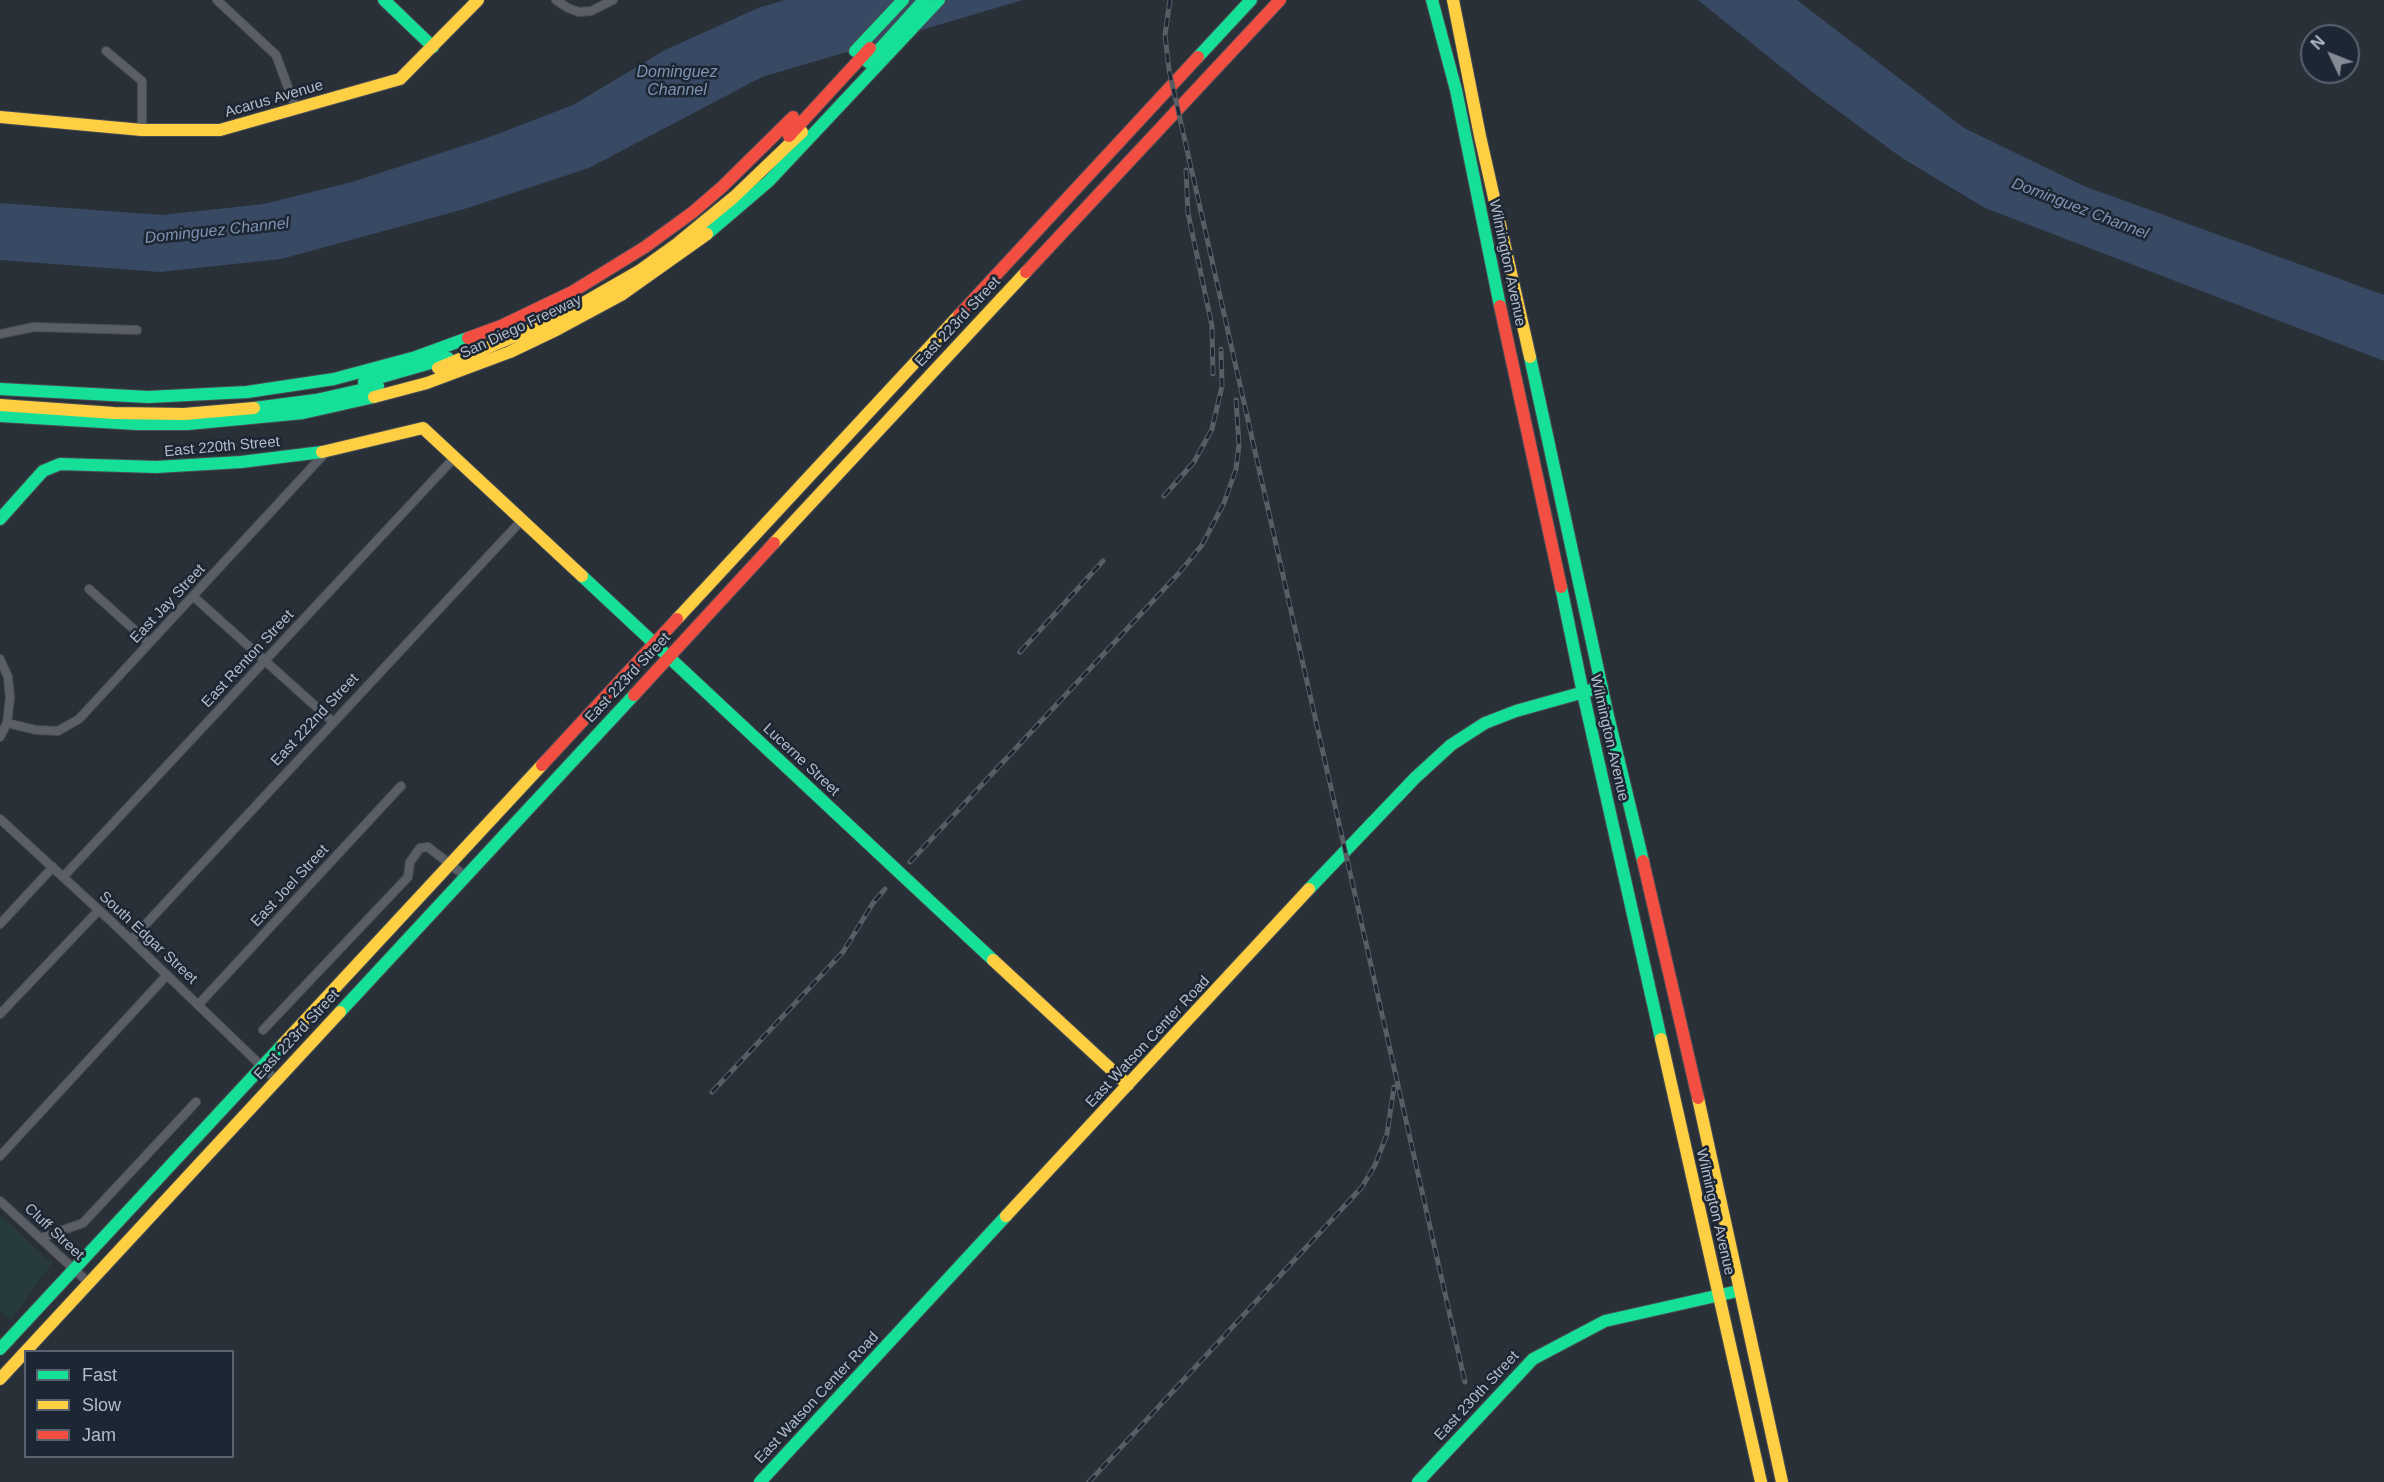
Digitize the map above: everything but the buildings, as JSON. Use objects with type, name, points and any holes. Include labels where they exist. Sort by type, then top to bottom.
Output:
[{"type":"main road","points":[[384,0],[433,47],[478,0]]},
{"type":"main road","name":"San Diego Freeway","points":[[0,389],[148,397],[247,392],[334,379],[416,357],[501,326],[572,292],[660,236],[693,212],[753,158],[903,0]]},
{"type":"main road","points":[[0,399],[153,408],[255,403],[339,388],[412,370],[457,355],[565,307],[624,273],[702,218],[771,154],[916,0]]},
{"type":"main road","points":[[0,405],[114,413],[184,414],[316,400],[400,381],[468,357],[552,321],[639,271],[678,243],[775,160],[924,0]]},
{"type":"main road","name":"San Diego Freeway","points":[[0,416],[137,424],[188,424],[303,413],[427,383],[510,352],[600,307],[660,269],[698,241],[769,181],[939,0]]},
{"type":"main road","points":[[922,18],[946,0]]},
{"type":"main road","name":"East 223rd Street","points":[[0,1349],[449,862],[1251,0]]},
{"type":"main road","name":"East 223rd Street","points":[[27,1350],[1280,0]]},
{"type":"main road","name":"Wilmington Avenue","points":[[1432,0],[1456,90],[1583,693],[1761,1482]]},
{"type":"main road","name":"Wilmington Avenue","points":[[1453,0],[1602,687],[1688,1053],[1738,1291],[1782,1482]]},
{"type":"main road","name":"Acarus Avenue","points":[[0,117],[142,130],[220,130],[400,79],[433,47]]},
{"type":"main road","points":[[1501,309],[1518,306]]},
{"type":"main road","name":"East 220th Street","points":[[0,519],[43,471],[60,464],[156,467],[241,462],[327,451],[423,428],[454,459]]},
{"type":"main road","name":"Lucerne Street","points":[[454,459],[1128,1085]]},
{"type":"main road","name":"East Watson Center Road","points":[[760,1482],[1345,850],[1415,778],[1451,745],[1485,723],[1516,711],[1602,687]]},
{"type":"main road","name":"East 230th Street","points":[[1418,1482],[1533,1359],[1605,1321],[1738,1291]]},
{"type":"main road","name":"East 223rd Street","points":[[0,1379],[24,1353]]},
{"type":"street","points":[[217,0],[276,55],[296,109]]},
{"type":"street","points":[[556,0],[579,12],[591,11],[613,0]]},
{"type":"street","points":[[106,51],[142,81],[142,130]]},
{"type":"street","points":[[0,334],[34,327],[137,330]]},
{"type":"street","name":"East Jay Street","points":[[7,723],[58,731],[69,727],[79,719],[327,451]]},
{"type":"street","name":"East Renton Street","points":[[63,877],[454,459]]},
{"type":"street","name":"East 222nd Street","points":[[131,940],[521,521]]},
{"type":"street","points":[[89,589],[149,644]]},
{"type":"street","points":[[194,597],[332,722]]},
{"type":"street","points":[[0,658],[8,677],[10,699],[7,723],[0,737]]},
{"type":"street","name":"East Joel Street","points":[[199,1004],[401,786]]},
{"type":"street","name":"South Edgar Street","points":[[0,819],[99,909],[276,1080]]},
{"type":"street","points":[[263,1030],[408,877],[410,862],[420,848],[429,847],[465,876]]},
{"type":"street","points":[[0,924],[53,867]]},
{"type":"street","points":[[0,1014],[99,909]]},
{"type":"street","points":[[0,1156],[167,975]]},
{"type":"street","points":[[41,1238],[83,1223],[196,1102]]},
{"type":"street","name":"Cluff Street","points":[[0,1201],[89,1283]]},
{"type":"green space","points":[[0,1215],[52,1263],[11,1320],[0,1310]]},
{"type":"water","name":"Dominguez Channel","points":[[785,0],[1023,0],[762,77],[589,168],[461,210],[281,259],[160,272],[0,260],[0,203],[162,215],[264,204],[352,182],[487,138],[573,105],[665,50],[758,8]]},
{"type":"water","name":"Dominguez Channel","points":[[1698,0],[1797,0],[1964,128],[2084,186],[2384,295],[2384,361],[1985,208],[1902,158],[1811,91]]},
{"type":"railway","points":[[1170,0],[1165,35],[1169,70],[1465,1382]]},
{"type":"railway","points":[[1186,170],[1188,213],[1212,326],[1213,374]]},
{"type":"railway","points":[[1164,496],[1194,462],[1212,429],[1222,386],[1221,349]]},
{"type":"railway","points":[[910,862],[1179,573],[1202,545],[1224,503],[1236,469],[1239,445],[1236,400]]},
{"type":"railway","points":[[1020,652],[1103,561]]},
{"type":"railway","points":[[712,1092],[843,952],[873,903],[885,889]]},
{"type":"railway","points":[[1089,1482],[1362,1187],[1375,1165],[1387,1134],[1394,1087]]},
{"type":"traffic: fast","points":[[384,0],[433,47]]},
{"type":"traffic: fast","points":[[855,51],[903,0]]},
{"type":"traffic: fast","points":[[868,62],[924,0]]},
{"type":"traffic: fast","points":[[707,234],[769,181],[939,0]]},
{"type":"traffic: fast","points":[[1198,57],[1251,0]]},
{"type":"traffic: fast","points":[[1432,0],[1456,90],[1500,306]]},
{"type":"traffic: fast","points":[[0,389],[148,397],[247,392],[334,379],[416,357],[468,338]]},
{"type":"traffic: fast","points":[[1530,357],[1608,716],[1643,861]]},
{"type":"traffic: fast","points":[[364,382],[448,358]]},
{"type":"traffic: fast","points":[[254,408],[316,400],[378,386]]},
{"type":"traffic: fast","points":[[0,416],[137,424],[188,424],[303,413],[374,397]]},
{"type":"traffic: fast","points":[[0,519],[43,471],[60,464],[156,467],[241,462],[322,452]]},
{"type":"traffic: fast","points":[[582,576],[993,960]]},
{"type":"traffic: fast","points":[[1561,587],[1661,1039]]},
{"type":"traffic: fast","points":[[1309,889],[1415,778],[1451,745],[1485,723],[1516,711],[1602,687]]},
{"type":"traffic: fast","points":[[340,1012],[634,695]]},
{"type":"traffic: fast","points":[[0,1349],[283,1044]]},
{"type":"traffic: fast","points":[[760,1482],[1006,1216]]},
{"type":"traffic: fast","points":[[1418,1482],[1533,1359],[1605,1321],[1738,1291]]},
{"type":"traffic: slow","points":[[0,117],[142,130],[220,130],[400,79],[478,0]]},
{"type":"traffic: slow","points":[[1453,0],[1480,136],[1530,357]]},
{"type":"traffic: slow","points":[[438,368],[552,321],[639,271],[678,243],[734,197],[802,132]]},
{"type":"traffic: slow","points":[[374,397],[427,383],[510,352],[556,330],[621,295],[707,234]]},
{"type":"traffic: slow","points":[[774,543],[1026,272]]},
{"type":"traffic: slow","points":[[677,619],[959,315]]},
{"type":"traffic: slow","points":[[0,405],[114,413],[184,414],[254,408]]},
{"type":"traffic: slow","points":[[322,452],[423,428],[582,576]]},
{"type":"traffic: slow","points":[[283,1044],[542,765]]},
{"type":"traffic: slow","points":[[1006,1216],[1309,889]]},
{"type":"traffic: slow","points":[[993,960],[1128,1085]]},
{"type":"traffic: slow","points":[[27,1350],[340,1012]]},
{"type":"traffic: slow","points":[[1661,1039],[1761,1482]]},
{"type":"traffic: slow","points":[[1698,1098],[1782,1482]]},
{"type":"traffic: slow","points":[[0,1379],[24,1353]]},
{"type":"traffic: jam","points":[[1026,272],[1280,0]]},
{"type":"traffic: jam","points":[[789,136],[870,48]]},
{"type":"traffic: jam","points":[[959,315],[1198,57]]},
{"type":"traffic: jam","points":[[468,338],[501,326],[572,292],[645,247],[693,212],[722,187],[793,117]]},
{"type":"traffic: jam","points":[[1500,306],[1561,587]]},
{"type":"traffic: jam","points":[[634,695],[774,543]]},
{"type":"traffic: jam","points":[[542,765],[677,619]]},
{"type":"traffic: jam","points":[[1643,861],[1698,1098]]}]
